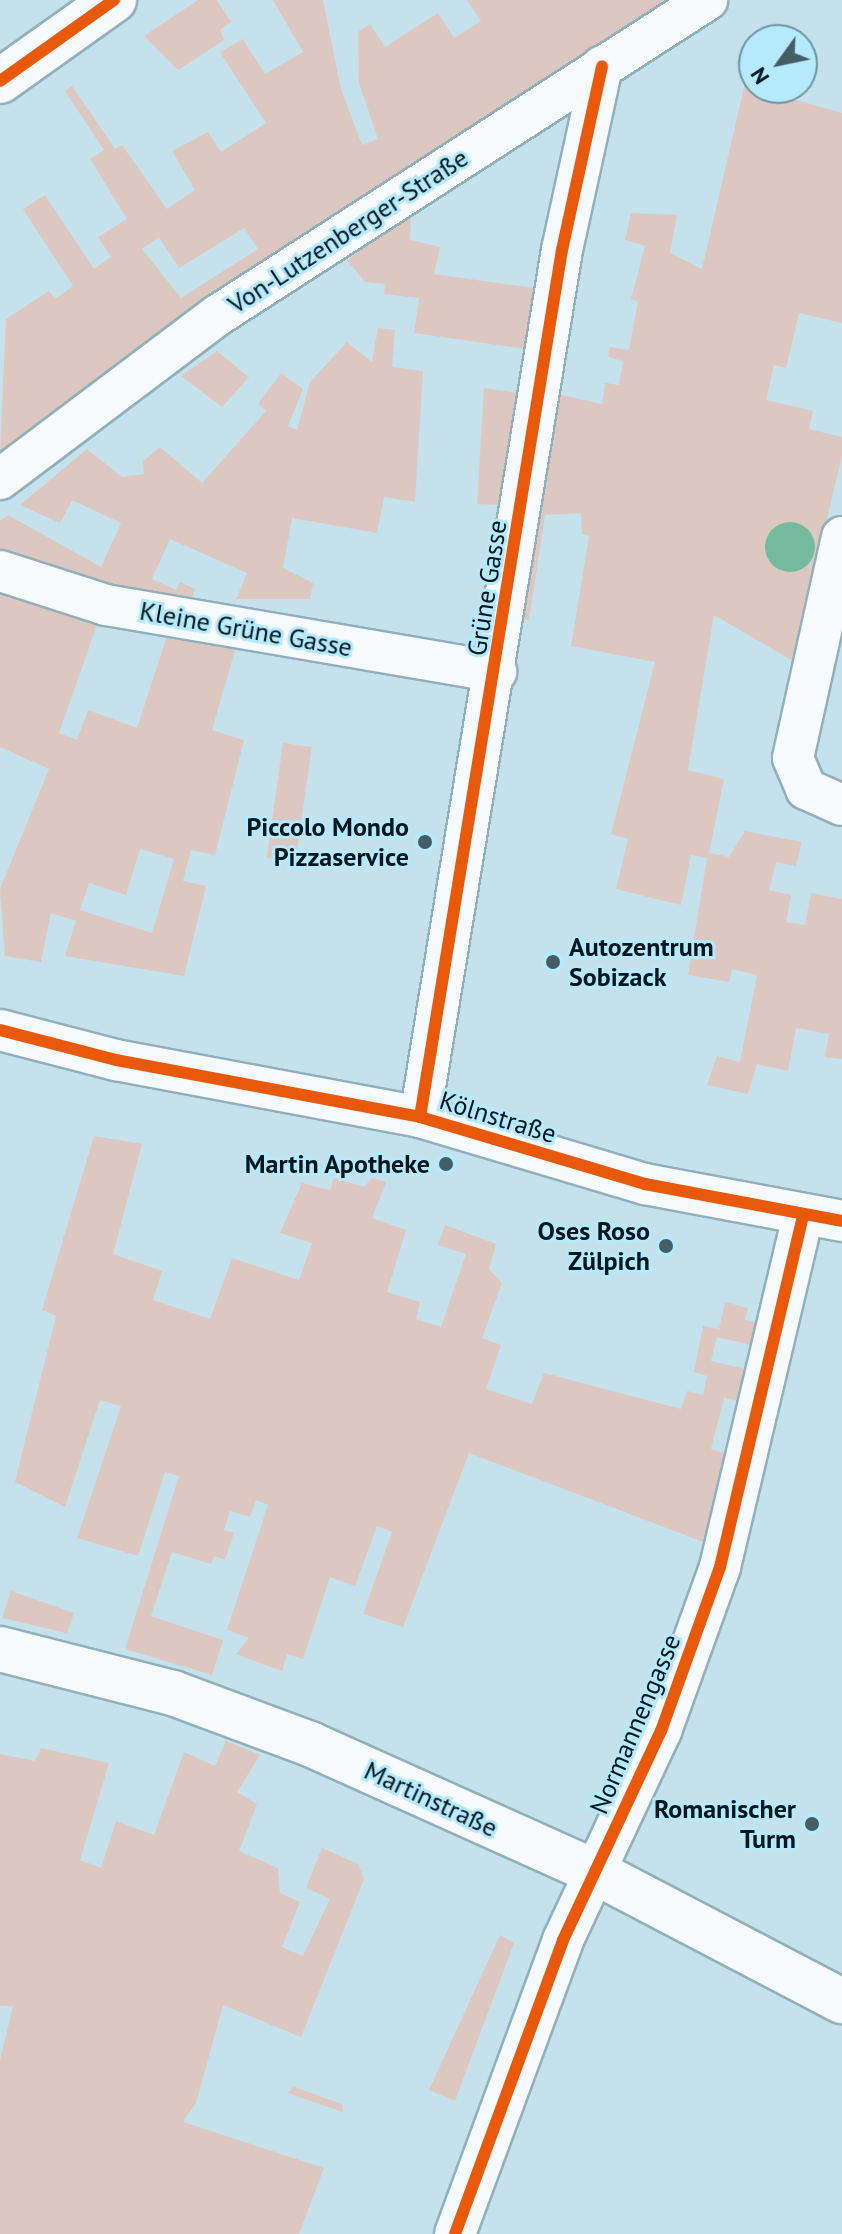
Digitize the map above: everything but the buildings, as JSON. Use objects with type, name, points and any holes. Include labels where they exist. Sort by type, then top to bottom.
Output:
[{"type":"street","points":[[0,81],[114,0]]},
{"type":"street","name":"Von-Lutzenberger-Straße","points":[[0,479],[218,315],[707,0]]},
{"type":"street","name":"Grüne Gasse","points":[[420,1117],[496,672],[562,250],[602,66]]},
{"type":"street","points":[[842,537],[793,758],[806,789],[842,805]]},
{"type":"street","name":"Kleine Grüne Gasse","points":[[0,571],[106,605],[496,672]]},
{"type":"street","name":"Kölnstraße","points":[[0,1030],[116,1060],[420,1117],[645,1184],[842,1221]]},
{"type":"street","name":"Normannengasse","points":[[455,2234],[493,2119],[595,1872],[666,1719],[720,1567],[803,1215]]},
{"type":"street","name":"Martinstraße","points":[[0,1649],[100,1672],[258,1723],[595,1872],[842,2001]]},
{"type":"shaded area","points":[[198,0],[217,0],[231,22],[220,30],[224,40],[178,70],[144,36]]},
{"type":"shaded area","points":[[273,0],[323,0],[341,89],[362,145],[378,139],[359,83],[358,32],[370,24],[385,47],[438,13],[454,38],[481,21],[467,0],[675,0],[261,263],[0,455],[6,319],[49,291],[55,299],[73,286],[23,209],[45,195],[94,269],[111,257],[98,237],[127,219],[90,159],[104,150],[65,91],[72,86],[115,149],[122,145],[167,209],[195,190],[172,151],[208,132],[221,152],[266,123],[220,52],[243,39],[265,74],[303,52]],"holes":[[[244,228],[258,249],[181,298],[142,249],[159,237],[179,268]]]},
{"type":"shaded area","points":[[740,104],[810,104],[842,113],[842,323],[799,313],[786,368],[774,365],[766,400],[813,411],[809,429],[842,437],[842,456],[793,661],[714,615],[688,770],[724,779],[709,853],[729,857],[745,831],[802,842],[796,866],[776,862],[769,890],[791,895],[786,922],[805,925],[811,893],[842,899],[842,1059],[825,1057],[829,1034],[796,1028],[788,1071],[757,1064],[748,1094],[707,1085],[717,1056],[740,1062],[757,975],[732,969],[729,982],[688,975],[707,858],[691,855],[681,905],[616,889],[628,839],[611,834],[655,662],[571,646],[589,536],[582,534],[581,513],[545,515],[529,620],[516,619],[553,393],[602,404],[605,383],[619,385],[623,361],[608,357],[610,347],[629,350],[638,301],[631,299],[645,246],[625,240],[631,213],[677,215],[670,253],[702,269]]},
{"type":"shaded area","points":[[411,215],[410,240],[440,247],[434,274],[534,288],[525,349],[414,333],[419,298],[384,294],[385,284],[365,282],[347,260]]},
{"type":"shaded area","points":[[378,328],[395,330],[392,367],[423,371],[415,502],[384,497],[377,533],[292,518],[283,568],[313,583],[310,599],[236,599],[247,573],[170,539],[152,579],[176,590],[180,582],[195,589],[188,606],[99,589],[0,552],[0,521],[8,515],[101,567],[121,523],[72,500],[60,523],[20,505],[87,449],[122,477],[144,474],[143,461],[160,447],[202,483],[266,411],[258,404],[281,373],[303,389],[288,426],[297,430],[310,382],[347,342],[372,362]]},
{"type":"shaded area","points":[[217,351],[249,377],[222,407],[181,376]]},
{"type":"shaded area","points":[[484,388],[517,393],[502,505],[477,504]]},
{"type":"shaded area","points":[[790,522],[808,529],[815,547],[808,565],[790,572],[772,565],[765,547],[772,529]]},
{"type":"shaded area","points":[[0,591],[98,622],[59,733],[77,740],[88,710],[137,728],[167,636],[236,647],[212,730],[244,740],[215,855],[191,850],[183,881],[206,886],[184,976],[65,956],[76,921],[51,913],[41,962],[5,956],[0,889],[49,769],[0,747]],"holes":[[[140,849],[174,859],[152,933],[80,910],[89,883],[126,895]]]},
{"type":"shaded area","points":[[283,743],[312,747],[296,862],[267,858]]},
{"type":"shaded area","points":[[94,1136],[142,1144],[113,1254],[162,1271],[153,1300],[210,1319],[232,1258],[299,1280],[312,1243],[280,1233],[302,1183],[330,1190],[334,1178],[364,1187],[372,1178],[386,1182],[372,1218],[406,1230],[387,1292],[420,1302],[416,1319],[441,1327],[466,1254],[438,1245],[445,1225],[496,1244],[489,1269],[502,1283],[482,1338],[501,1345],[486,1389],[532,1404],[544,1373],[681,1409],[687,1391],[703,1395],[707,1376],[694,1372],[703,1326],[719,1329],[725,1302],[748,1308],[745,1320],[766,1325],[756,1346],[717,1337],[711,1361],[750,1370],[747,1403],[724,1398],[711,1449],[736,1457],[714,1546],[469,1453],[403,1627],[363,1614],[392,1532],[377,1526],[355,1586],[330,1577],[303,1659],[287,1654],[282,1671],[236,1654],[249,1638],[227,1630],[268,1505],[256,1500],[250,1517],[230,1511],[224,1530],[234,1533],[225,1560],[214,1556],[211,1564],[172,1552],[151,1616],[223,1640],[212,1675],[125,1649],[179,1476],[165,1472],[138,1556],[77,1538],[121,1406],[100,1400],[65,1507],[15,1482],[56,1316],[42,1310]]},
{"type":"shaded area","points":[[11,1591],[74,1613],[67,1633],[2,1618]]},
{"type":"shaded area","points":[[226,1741],[260,1755],[237,1792],[257,1804],[239,1851],[278,1868],[280,1893],[300,1902],[282,1947],[303,1956],[330,1899],[306,1888],[322,1848],[358,1864],[364,1879],[301,2037],[223,2005],[196,2103],[183,2122],[324,2168],[299,2234],[0,2234],[0,2060],[13,2006],[0,2006],[0,1754],[35,1761],[41,1748],[109,1763],[80,1860],[101,1868],[116,1821],[154,1835],[184,1752],[215,1766]]},
{"type":"shaded area","points":[[500,1935],[514,1943],[455,2101],[429,2090]]},
{"type":"shaded area","points":[[294,2087],[342,2104],[343,2112],[287,2093]]},
{"type":"cycle path","points":[[0,81],[114,0]]},
{"type":"cycle path","points":[[420,1117],[562,250],[602,66]]},
{"type":"cycle path","points":[[0,1030],[116,1060],[420,1117],[645,1184],[842,1221]]},
{"type":"cycle path","points":[[455,2234],[563,1940],[661,1731],[720,1567],[803,1215]]},
{"type":"place","name":"Piccolo Mondo Pizzaservice","points":[[425,842]]},
{"type":"place","name":"Autozentrum Sobizack","points":[[553,962]]},
{"type":"place","name":"Martin Apotheke","points":[[446,1164]]},
{"type":"place","name":"Oses Roso Zülpich","points":[[666,1246]]},
{"type":"place","name":"Romanischer Turm","points":[[812,1824]]}]
